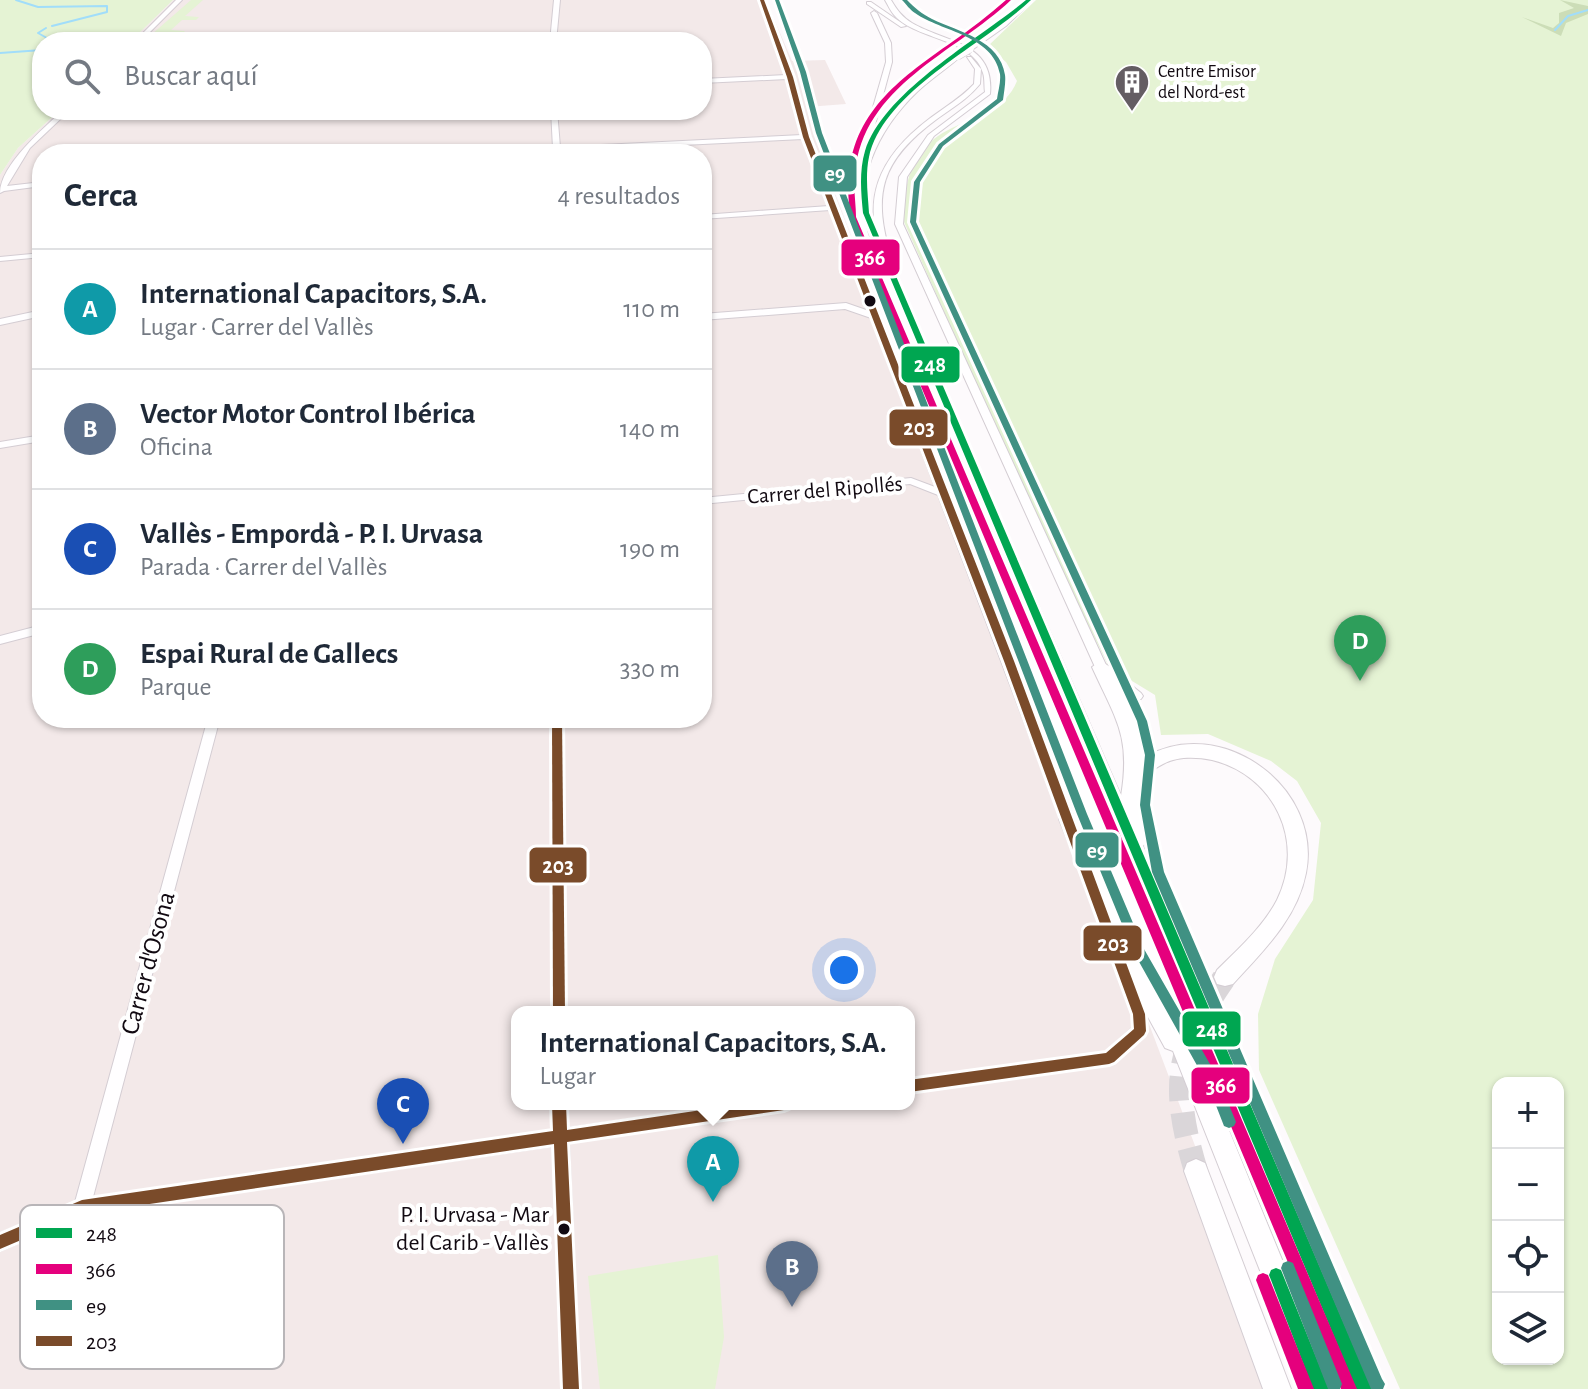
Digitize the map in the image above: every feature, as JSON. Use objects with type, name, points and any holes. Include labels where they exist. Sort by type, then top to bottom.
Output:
[{"type":"highway","points":[[1029,0],[1003,24],[957,55],[900,101],[878,129],[859,174],[858,218],[872,264],[1321,1389]]},
{"type":"highway","points":[[859,174],[866,213],[1364,1389]]},
{"type":"highway","points":[[1101,667],[1134,740],[1135,777],[1131,806],[1145,876]]},
{"type":"highway","points":[[1135,777],[1159,757],[1195,751],[1214,753],[1234,758],[1262,773],[1287,802],[1294,821],[1299,859],[1288,897],[1278,917],[1225,977]]},
{"type":"highway","points":[[1069,819],[1126,957],[1201,1089]]},
{"type":"highway","points":[[1196,1171],[1277,1389]]},
{"type":"street","points":[[147,32],[179,0]]},
{"type":"street","points":[[169,10],[186,0]]},
{"type":"street","points":[[554,32],[557,0]]},
{"type":"street","points":[[762,0],[790,77],[806,137],[1069,819],[1139,1014],[1140,1031],[1109,1058],[915,1085]]},
{"type":"street","points":[[888,0],[892,9],[904,19],[972,52],[983,61],[990,75],[988,93],[931,135],[903,177],[899,224],[1101,667],[1137,696]]},
{"type":"street","points":[[859,174],[889,62],[882,24],[868,2]]},
{"type":"street","points":[[868,2],[896,23],[966,55],[979,74],[977,84],[966,97],[902,144],[883,173],[876,205],[878,228],[891,272]]},
{"type":"street","points":[[712,81],[790,77]]},
{"type":"street","points":[[1,190],[27,147],[56,120]]},
{"type":"street","points":[[555,120],[556,144]]},
{"type":"street","points":[[690,144],[806,137]]},
{"type":"street","points":[[1,190],[32,185]]},
{"type":"street","points":[[712,216],[833,208]]},
{"type":"street","points":[[0,259],[32,256]]},
{"type":"street","points":[[846,306],[867,291]]},
{"type":"street","points":[[712,316],[846,306],[877,317]]},
{"type":"street","points":[[0,322],[32,315]]},
{"type":"street","points":[[0,445],[32,440]]},
{"type":"street","name":"Carrer del Ripollés","points":[[712,500],[911,481],[945,494]]},
{"type":"street","points":[[0,640],[32,632]]},
{"type":"street","name":"Carrer d'Osona","points":[[83,1205],[211,728]]},
{"type":"street","points":[[557,728],[559,1006]]},
{"type":"street","points":[[559,1110],[571,1389]]},
{"type":"street","points":[[95,1205],[742,1110]]},
{"type":"street","points":[[0,1242],[20,1233]]},
{"type":"shaded area","points":[[173,0],[766,0],[792,61],[825,60],[846,104],[807,107],[825,167],[1287,1389],[0,1389],[0,175],[18,148],[49,120],[712,120],[712,32],[140,32]]},
{"type":"green space","points":[[0,0],[173,0],[140,32],[32,32],[32,120],[49,120],[18,148],[0,175]]},
{"type":"green space","points":[[191,0],[203,0],[185,16],[199,17],[196,20],[182,20],[171,30],[184,32],[154,32]]},
{"type":"green space","points":[[1036,0],[1588,0],[1588,1389],[1400,1389],[1259,1070],[1258,1014],[1275,959],[1313,900],[1321,823],[1297,781],[1271,761],[1208,734],[1161,735],[1155,695],[1109,667],[1040,527],[904,222],[907,184],[917,158],[933,140],[989,111],[1005,99],[1017,81],[1006,62],[987,47]]},
{"type":"green space","points":[[1560,0],[1588,6],[1588,14],[1566,23],[1561,36],[1522,17],[1553,28],[1559,23],[1559,13],[1574,8]]},
{"type":"green space","points":[[718,1255],[724,1337],[715,1389],[600,1389],[588,1276]]},
{"type":"waterway","points":[[16,0],[38,7],[107,6],[107,12],[52,26]]},
{"type":"waterway","points":[[1555,30],[1568,16],[1588,10]]},
{"type":"waterway","points":[[40,32],[46,28]]},
{"type":"waterway","points":[[0,53],[32,51]]},
{"type":"tunnel","points":[[1196,1171],[1183,1116],[1182,1070],[1196,1026],[1225,977]]},
{"type":"transit line","name":"203","points":[[762,0],[790,77],[806,137],[1009,661],[1139,1014],[1140,1031],[1109,1058],[915,1085]]},
{"type":"transit line","name":"e9","points":[[777,0],[803,72],[819,133],[1082,814],[1139,951],[1213,1082],[1229,1122]]},
{"type":"transit line","name":"e9","points":[[904,0],[932,21],[986,46],[998,59],[1003,77],[1000,100],[941,145],[917,182],[913,222],[1142,721],[1150,755],[1145,805],[1158,872],[1377,1384]]},
{"type":"transit line","name":"366","points":[[1009,0],[921,66],[896,87],[875,111],[859,139],[852,174],[853,217],[1349,1389]]},
{"type":"transit line","name":"248","points":[[1029,0],[920,83],[884,120],[866,158],[866,213],[1364,1389]]},
{"type":"transit line","name":"203","points":[[557,728],[559,1006]]},
{"type":"transit line","name":"203","points":[[559,1110],[571,1389]]},
{"type":"transit line","name":"203","points":[[96,1205],[743,1110]]},
{"type":"transit line","name":"203","points":[[0,1242],[20,1233]]},
{"type":"transit line","name":"e9","points":[[1288,1268],[1334,1384]]},
{"type":"transit line","name":"248","points":[[1276,1275],[1321,1389]]},
{"type":"transit line","name":"366","points":[[1263,1280],[1306,1389]]},
{"type":"place","name":"Centre Emisor del Nord-est","points":[[1132,113]]},
{"type":"place","name":"Espai Rural de Gallecs","points":[[1360,681]]},
{"type":"place","name":"Vallès - Empordà - P. I. Urvasa","points":[[403,1144]]},
{"type":"place","name":"International Capacitors, S.A.","points":[[713,1202]]},
{"type":"place","name":"P. I. Urvasa - Mar del Carib - Vallès","points":[[564,1229]]},
{"type":"place","name":"Vector Motor Control Ibérica","points":[[792,1307]]}]
